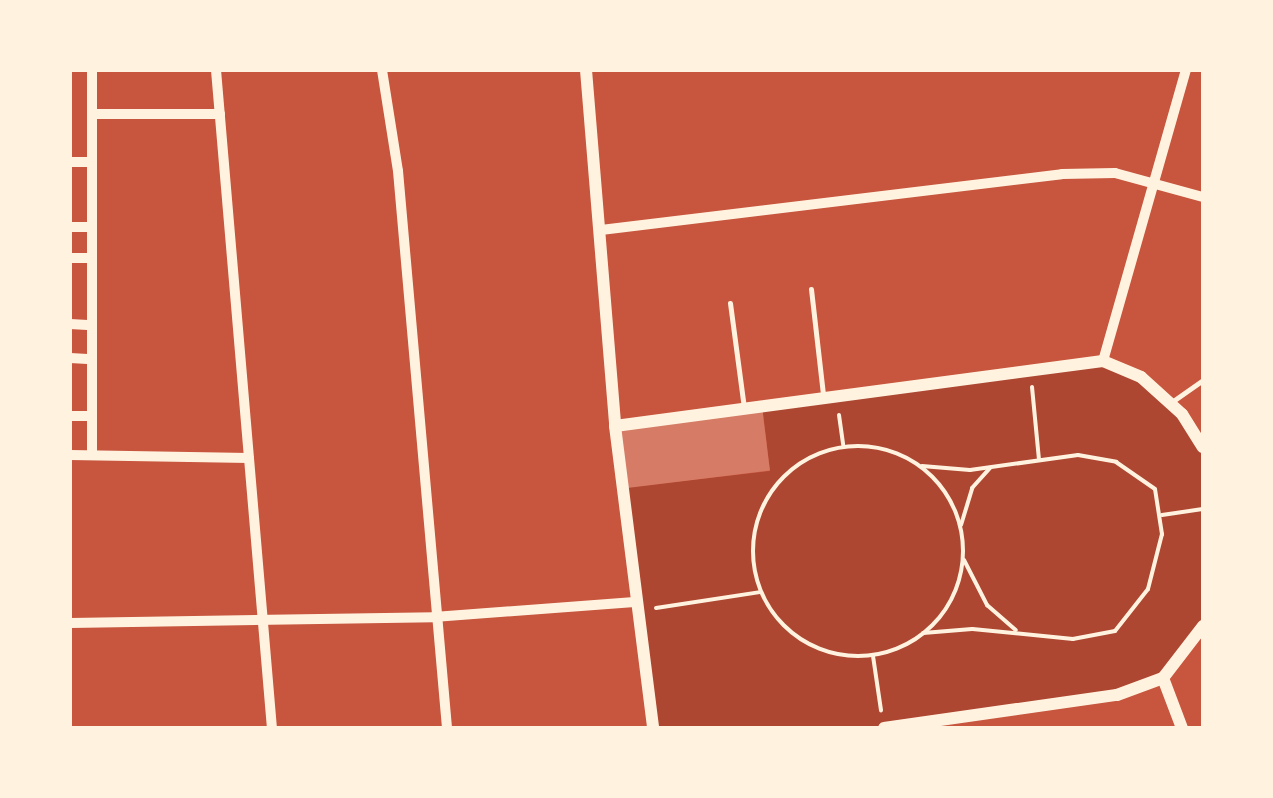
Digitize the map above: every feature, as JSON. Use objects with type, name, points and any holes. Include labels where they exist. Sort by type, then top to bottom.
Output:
[{"type":"street","points":[[92,70],[92,454]]},
{"type":"street","points":[[216,70],[272,728]]},
{"type":"street","points":[[382,70],[400,190],[434,617],[447,728]]},
{"type":"street","points":[[586,70],[615,426],[634,607],[653,728]]},
{"type":"street","points":[[1103,361],[1186,70]]},
{"type":"street","points":[[92,114],[220,114]]},
{"type":"street","points":[[70,162],[92,162]]},
{"type":"street","points":[[601,230],[1062,174],[1154,182],[1203,197]]},
{"type":"street","points":[[70,227],[92,227]]},
{"type":"street","points":[[70,258],[92,258]]},
{"type":"street","points":[[70,324],[92,325]]},
{"type":"street","points":[[70,358],[92,360]]},
{"type":"street","points":[[615,426],[1103,361],[1141,377],[1170,403],[1202,444]]},
{"type":"street","points":[[70,416],[92,416]]},
{"type":"street","points":[[70,455],[249,458]]},
{"type":"street","points":[[70,624],[264,623],[634,607]]},
{"type":"street","points":[[884,728],[1117,695],[1162,678],[1203,626]]},
{"type":"street","points":[[1162,678],[1182,728]]},
{"type":"lane","points":[[811,289],[830,396]]},
{"type":"lane","points":[[730,303],[744,408]]},
{"type":"lane","points":[[1170,403],[1203,380]]},
{"type":"path","points":[[1030,368],[1039,460]]},
{"type":"path","points":[[830,396],[844,447]]},
{"type":"path","points":[[844,447],[890,450],[922,466],[946,492],[961,524],[964,560],[955,594],[922,633],[873,656],[838,655],[805,643],[778,622],[760,592],[752,559],[754,524],[768,493],[792,468],[844,447]]},
{"type":"path","points":[[922,466],[992,466],[1078,455],[1116,462],[1150,482],[1162,515],[1148,589],[1115,631],[1073,639],[1020,633],[922,633]]},
{"type":"path","points":[[961,524],[972,488],[992,466]]},
{"type":"path","points":[[1162,515],[1203,509]]},
{"type":"path","points":[[964,560],[987,605],[1020,633]]},
{"type":"path","points":[[634,607],[760,592]]},
{"type":"path","points":[[873,656],[884,728]]},
{"type":"shaded area","points":[[1103,361],[1141,377],[1203,447],[1203,626],[1163,678],[1117,695],[884,728],[653,728],[622,488],[770,471],[762,406]]},
{"type":"building","points":[[762,406],[770,471],[623,489],[615,424]]}]
